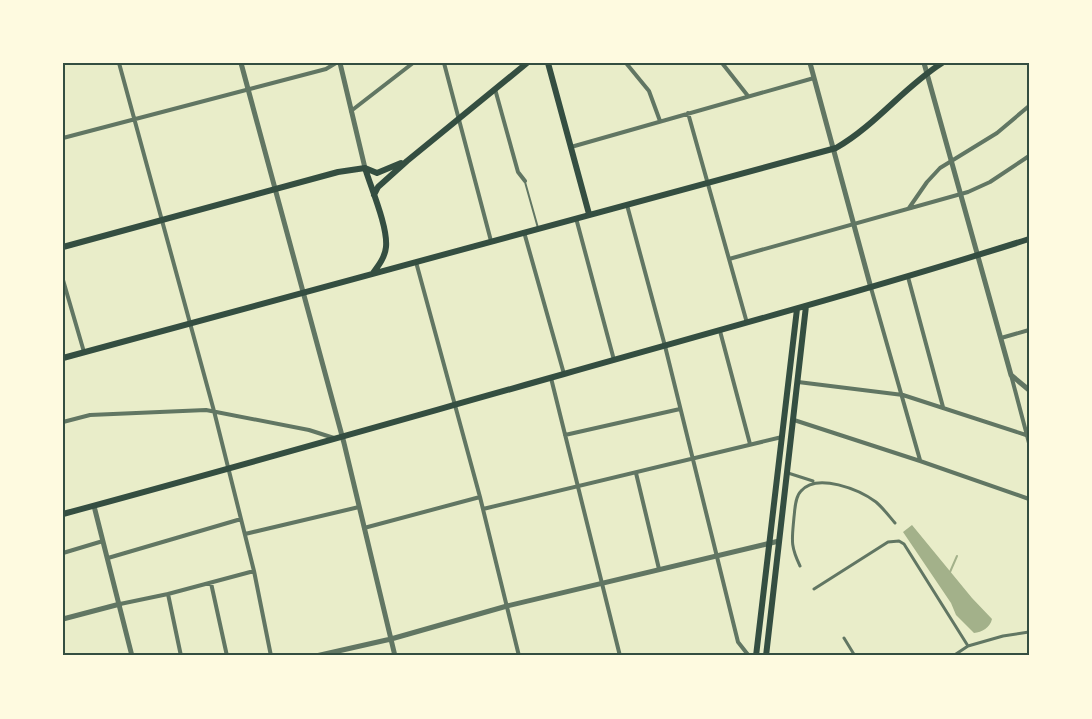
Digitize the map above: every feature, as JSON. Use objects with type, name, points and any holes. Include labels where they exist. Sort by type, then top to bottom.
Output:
[{"type":"main road","points":[[374,195],[378,187],[407,161],[527,63]]},
{"type":"main road","points":[[548,63],[589,214]]},
{"type":"main road","points":[[63,358],[833,148],[855,136],[927,73],[942,63]]},
{"type":"main road","points":[[63,247],[338,172],[365,168],[381,172],[407,161]]},
{"type":"main road","points":[[365,168],[386,245],[381,263],[373,273]]},
{"type":"main road","points":[[63,514],[229,470],[720,331],[908,277],[1029,239]]},
{"type":"main road","points":[[766,656],[806,306]]},
{"type":"main road","points":[[756,656],[797,309]]},
{"type":"street","points":[[119,63],[191,323],[242,519],[271,656]]},
{"type":"street","points":[[241,63],[359,507],[395,656]]},
{"type":"street","points":[[63,138],[327,69],[338,63],[365,168]]},
{"type":"street","points":[[351,111],[413,63]]},
{"type":"street","points":[[444,63],[491,241]]},
{"type":"street","points":[[626,63],[649,91],[660,121]]},
{"type":"street","points":[[722,63],[748,96]]},
{"type":"street","points":[[810,63],[920,460]]},
{"type":"street","points":[[924,63],[1029,443]]},
{"type":"street","points":[[571,147],[814,78]]},
{"type":"street","points":[[495,89],[518,172],[525,181]]},
{"type":"street","points":[[909,209],[933,175],[998,133],[1029,106]]},
{"type":"street","points":[[688,113],[747,323]]},
{"type":"street","points":[[729,259],[961,194],[990,182],[1029,156]]},
{"type":"street","points":[[627,204],[665,346],[738,642],[749,656]]},
{"type":"street","points":[[576,218],[614,360]]},
{"type":"street","points":[[524,232],[564,374]]},
{"type":"street","points":[[416,262],[480,497],[519,656]]},
{"type":"street","points":[[908,277],[943,408]]},
{"type":"street","points":[[63,280],[84,352]]},
{"type":"street","points":[[1001,338],[1029,330]]},
{"type":"street","points":[[720,331],[750,444]]},
{"type":"street","points":[[1011,375],[1029,390]]},
{"type":"street","points":[[551,378],[620,656]]},
{"type":"street","points":[[797,382],[903,395],[1028,436]]},
{"type":"street","points":[[566,435],[680,409]]},
{"type":"street","points":[[63,422],[90,415],[214,411],[339,437]]},
{"type":"street","points":[[793,420],[920,460],[1029,499]]},
{"type":"street","points":[[483,509],[782,437]]},
{"type":"street","points":[[636,473],[659,570]]},
{"type":"street","points":[[787,473],[815,482],[827,482],[845,487],[876,502],[895,523]]},
{"type":"street","points":[[800,566],[791,546],[795,508],[799,493],[815,482]]},
{"type":"street","points":[[364,528],[480,497]]},
{"type":"street","points":[[94,506],[132,656]]},
{"type":"street","points":[[245,534],[359,507]]},
{"type":"street","points":[[108,558],[242,519]]},
{"type":"street","points":[[814,589],[888,542],[899,540],[904,544],[968,646]]},
{"type":"street","points":[[63,553],[103,541]]},
{"type":"street","points":[[316,656],[391,639],[507,606],[779,541]]},
{"type":"street","points":[[63,619],[254,571]]},
{"type":"street","points":[[211,583],[227,656]]},
{"type":"street","points":[[168,594],[181,656]]},
{"type":"street","points":[[953,656],[968,646],[1003,636],[1029,632]]},
{"type":"street","points":[[844,638],[855,656]]},
{"type":"lane","points":[[525,181],[538,228]]},
{"type":"shaded area","points":[[912,525],[992,619],[985,629],[974,633],[956,615],[951,603],[903,532]]},
{"type":"waterway","points":[[950,572],[957,556]]}]
